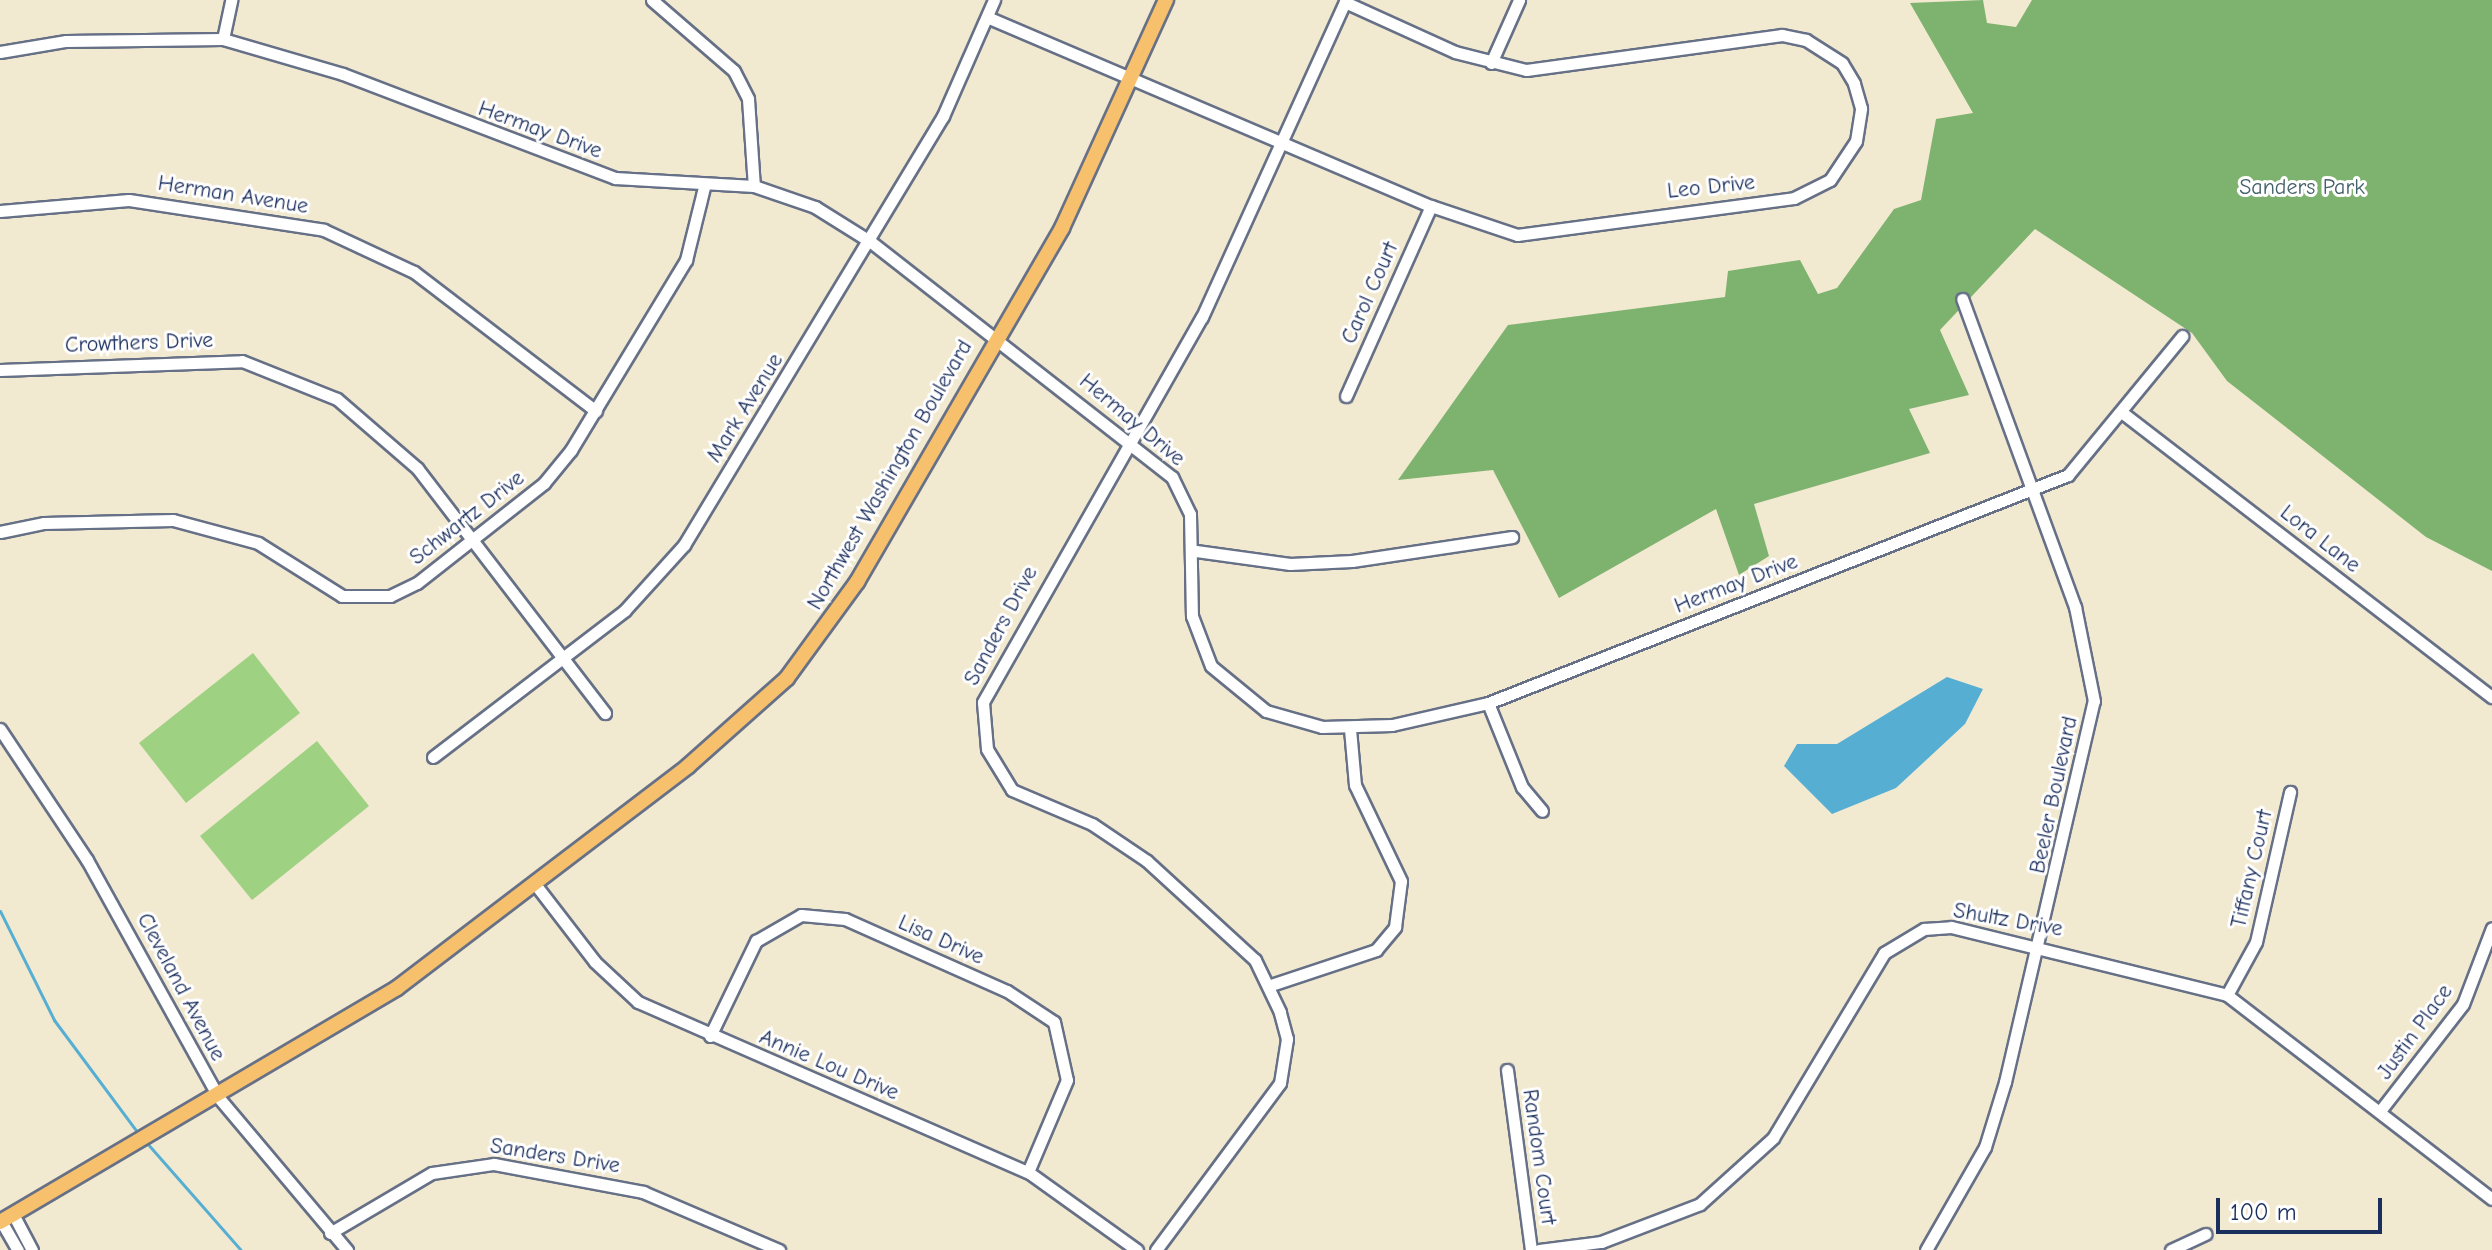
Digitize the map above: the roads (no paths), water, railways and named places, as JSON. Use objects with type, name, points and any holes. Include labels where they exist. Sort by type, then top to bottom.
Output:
[{"type":"main road","name":"Northwest Washington Boulevard","points":[[5,1219],[219,1098],[397,988],[752,715],[787,678],[857,582],[1095,167],[1166,0]]},
{"type":"street","points":[[223,39],[231,0]]},
{"type":"street","points":[[652,0],[734,71],[748,99],[754,186]]},
{"type":"street","name":"Mark Avenue","points":[[433,757],[625,610],[684,545],[871,242],[943,116],[994,0]]},
{"type":"street","points":[[1491,63],[1519,0]]},
{"type":"street","name":"Leo Drive","points":[[987,17],[1134,76],[1431,206],[1498,231],[1539,235],[1621,216],[1794,198],[1830,180],[1856,141],[1861,108],[1854,83],[1842,63],[1806,40],[1759,38],[1558,71],[1491,63],[1346,1]]},
{"type":"street","name":"Sanders Drive","points":[[1156,1250],[1280,1083],[1287,1039],[1271,985],[1255,960],[1147,861],[1092,824],[1031,803],[996,771],[987,749],[982,715],[990,679],[1202,317],[1285,142],[1346,1]]},
{"type":"street","name":"Hermay Drive","points":[[0,52],[66,41],[223,39],[343,74],[554,159],[615,178],[704,187],[754,186],[787,193],[871,242],[1130,438],[1184,494],[1196,551],[1191,586],[1198,644],[1224,682],[1277,715],[1350,729],[1488,703],[2068,475],[2124,414],[2182,336]]},
{"type":"street","name":"Schwartz Drive","points":[[0,532],[44,523],[186,523],[258,543],[342,596],[364,600],[417,583],[544,483],[596,411],[686,260],[704,187]]},
{"type":"street","name":"Herman Avenue","points":[[0,211],[129,200],[324,230],[414,272],[596,411]]},
{"type":"street","name":"Carol Court","points":[[1346,396],[1431,206]]},
{"type":"street","name":"Beeler Boulevard","points":[[1926,1250],[1985,1147],[2043,945],[2094,701],[2089,653],[1962,299]]},
{"type":"street","name":"Crowthers Drive","points":[[0,370],[176,359],[242,361],[291,376],[383,434],[474,538],[605,713]]},
{"type":"street","name":"Lora Lane","points":[[2124,414],[2492,697]]},
{"type":"street","points":[[1196,551],[1290,564],[1352,561],[1512,537]]},
{"type":"street","points":[[1488,703],[1509,761],[1542,811]]},
{"type":"street","name":"Cleveland Avenue","points":[[0,729],[87,860],[219,1098],[347,1250]]},
{"type":"street","points":[[1271,985],[1376,950],[1395,927],[1401,881],[1355,785],[1350,729]]},
{"type":"street","name":"Tiffany Court","points":[[2227,995],[2256,942],[2290,792]]},
{"type":"street","name":"Annie Lou Drive","points":[[535,884],[615,984],[710,1036],[1028,1172],[1137,1250]]},
{"type":"street","name":"Lisa Drive","points":[[710,1036],[756,941],[801,915],[845,919],[1007,991],[1054,1022],[1067,1080],[1028,1172]]},
{"type":"street","name":"Shultz Drive","points":[[1539,1250],[1656,1226],[1743,1170],[1803,1094],[1867,976],[1903,938],[1951,927],[2043,945],[2227,995],[2492,1199]]},
{"type":"street","name":"Justin Place","points":[[2380,1111],[2463,1004],[2492,928]]},
{"type":"street","name":"Random Court","points":[[1507,1070],[1531,1250]]},
{"type":"street","name":"Sanders Drive","points":[[330,1233],[432,1173],[494,1164],[643,1192],[779,1250]]},
{"type":"street","points":[[5,1219],[18,1250]]},
{"type":"street","points":[[5,1219],[32,1250]]},
{"type":"street","points":[[2171,1250],[2205,1234]]},
{"type":"water","points":[[1947,677],[1983,689],[1965,724],[1896,788],[1832,814],[1784,766],[1797,744],[1837,744]]},
{"type":"waterway","points":[[0,911],[54,1020],[138,1133]]},
{"type":"waterway","points":[[146,1142],[241,1250]]},
{"type":"park label","name":"Sanders Park","points":[[2302,188]]}]
